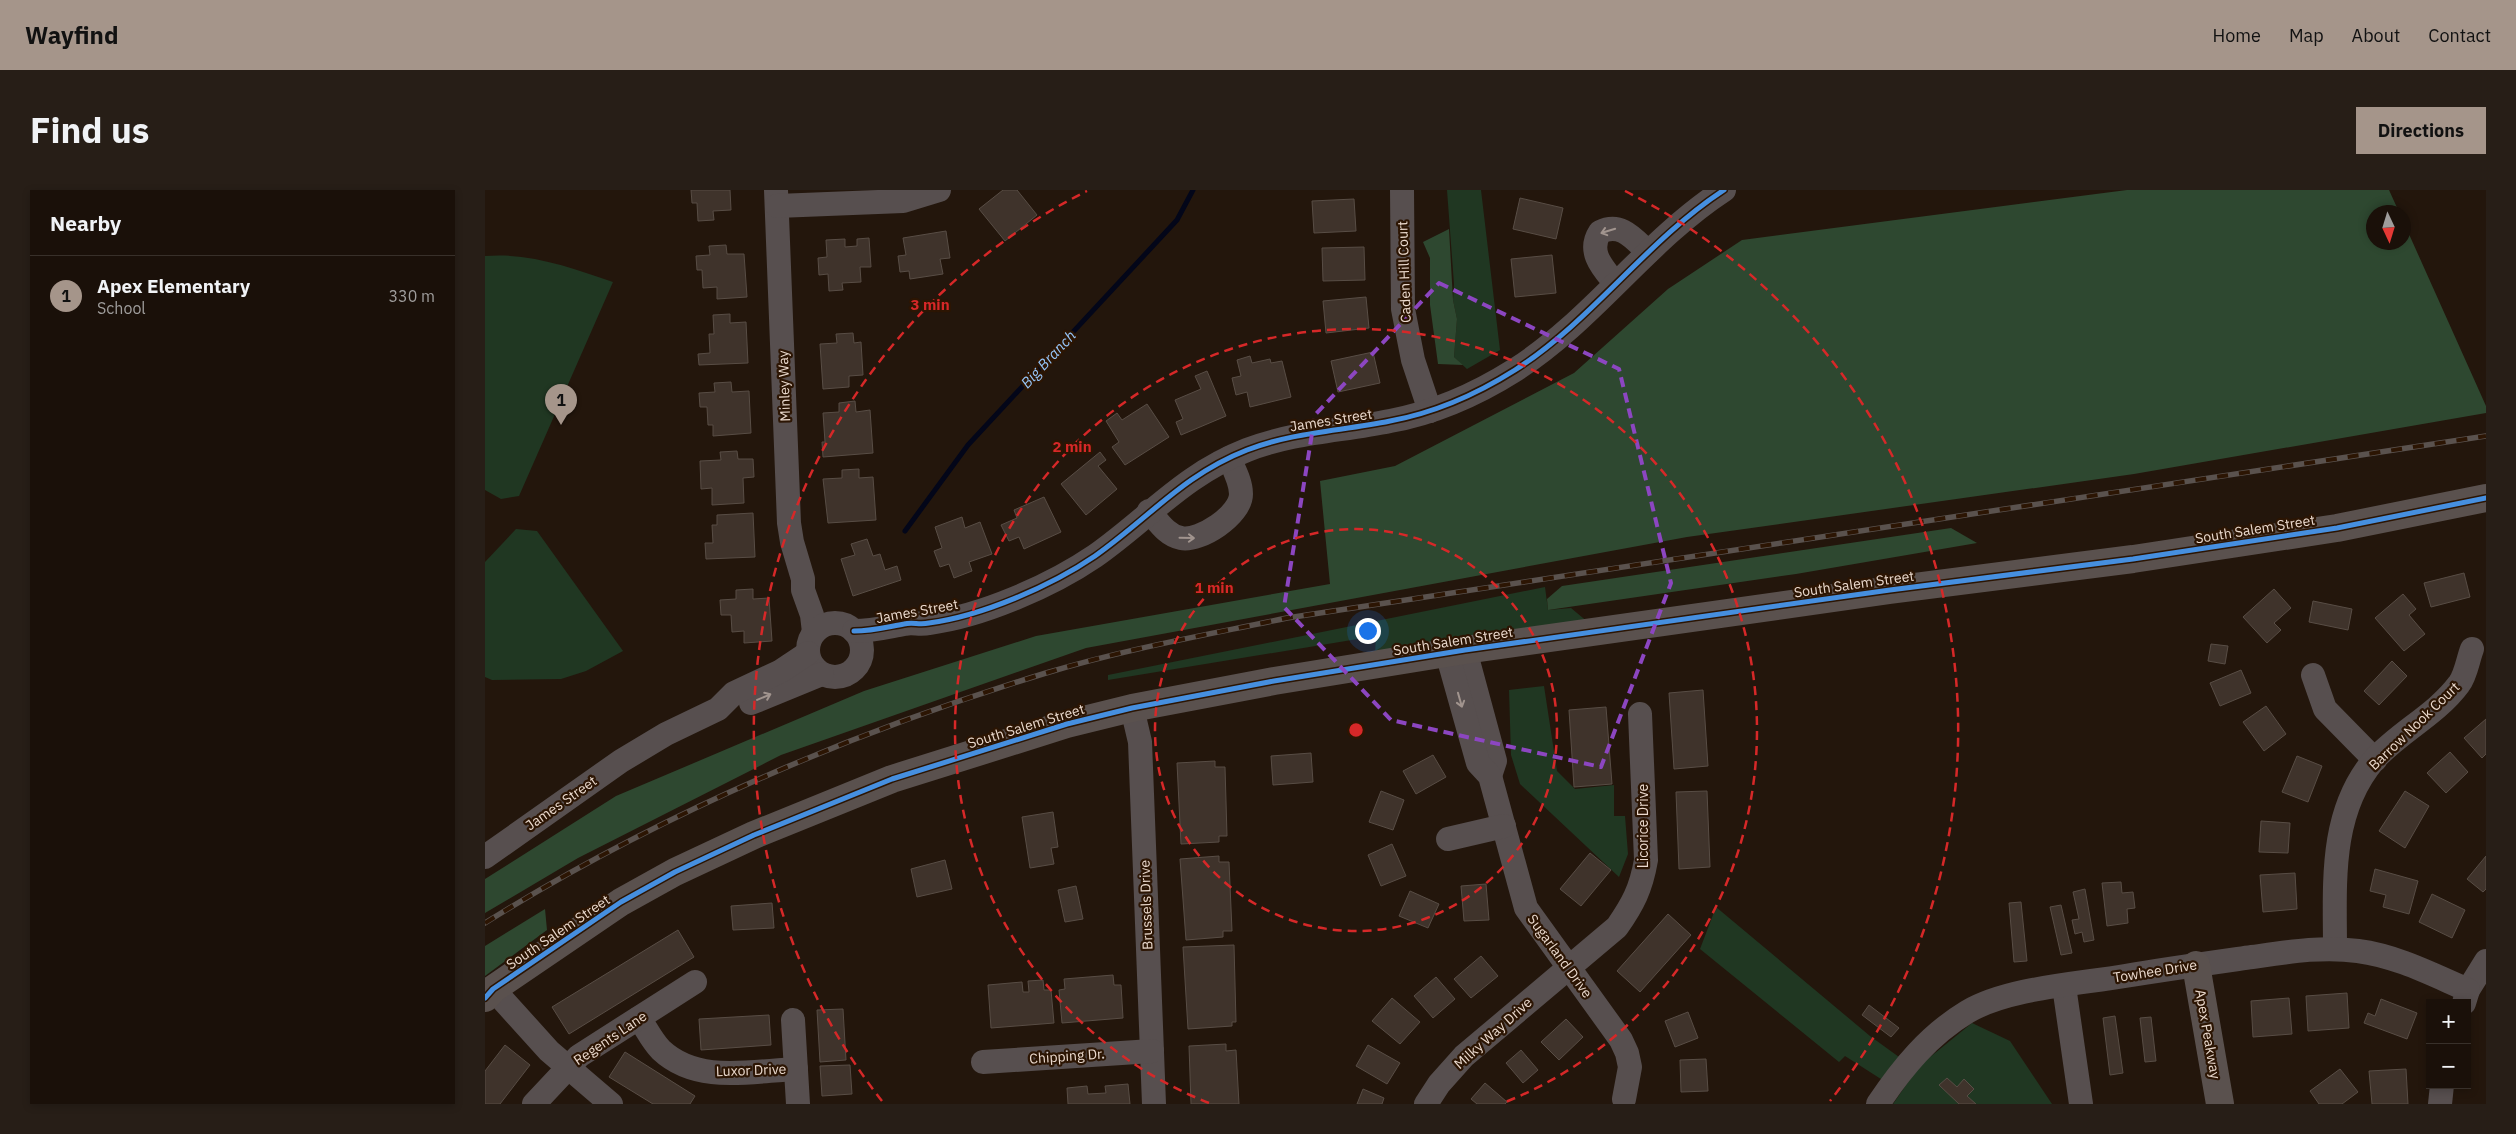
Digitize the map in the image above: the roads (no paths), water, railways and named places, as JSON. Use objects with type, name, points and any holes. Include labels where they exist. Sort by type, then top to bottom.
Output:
[{"type":"main road","name":"South Salem Street","points":[[489,993],[621,902],[675,872],[754,835],[892,779],[1067,724],[1132,708],[1274,681],[1456,652],[1890,590],[2133,559],[2337,528],[2486,498]]},
{"type":"main road","name":"Apex Peakway","points":[[2197,965],[2221,1104]]},
{"type":"street","points":[[776,198],[903,200],[939,190]]},
{"type":"street","name":"Caden Hill Court","points":[[1402,190],[1403,309],[1413,360],[1430,410]]},
{"type":"street","name":"James Street","points":[[861,656],[877,645],[911,635],[928,624],[979,610],[1053,582],[1096,555],[1149,511],[1192,479],[1229,458],[1295,436],[1392,421],[1430,410],[1485,387],[1527,362],[1566,332],[1686,217],[1724,190]]},
{"type":"street","name":"Minley Way","points":[[776,198],[789,523],[794,551],[803,579],[803,590],[812,615],[811,643]]},
{"type":"street","points":[[1615,284],[1595,253],[1596,239],[1601,232],[1617,228],[1628,233],[1648,252]]},
{"type":"street","points":[[1149,511],[1171,535],[1191,539],[1201,536],[1233,514],[1239,506],[1242,496],[1241,488],[1229,458]]},
{"type":"street","name":"Minley Way","points":[[803,579],[813,588],[823,608],[845,627]]},
{"type":"street","name":"James Street","points":[[845,627],[876,630],[907,623],[928,624]]},
{"type":"street","points":[[824,625],[845,627],[861,642],[861,656],[853,670],[847,674],[839,677],[822,674],[815,669],[811,643],[824,625]]},
{"type":"street","name":"James Street","points":[[485,856],[621,761],[666,734],[718,709],[734,693],[781,672],[811,643]]},
{"type":"street","name":"Barrow Nook Court","points":[[2335,949],[2336,864],[2339,836],[2344,813],[2352,794],[2375,760],[2439,705],[2460,683],[2472,649]]},
{"type":"street","name":"Sugarland Drive","points":[[1456,652],[1495,761],[1491,776],[1526,908],[1567,968],[1603,1014],[1627,1053],[1630,1067],[1624,1099]]},
{"type":"street","name":"James Street","points":[[718,709],[741,707],[822,674]]},
{"type":"street","points":[[2313,675],[2325,709],[2375,760]]},
{"type":"street","name":"Brussels Drive","points":[[1132,708],[1140,742],[1154,1104]]},
{"type":"street","name":"Licorice Drive","points":[[1567,968],[1617,928],[1632,905],[1642,884],[1645,840],[1640,714]]},
{"type":"street","points":[[1447,839],[1504,826]]},
{"type":"street","name":"Towhee Drive","points":[[1878,1104],[1893,1081],[1923,1046],[1944,1028],[1968,1011],[2012,995],[2301,950],[2335,949],[2386,957],[2466,996]]},
{"type":"street","points":[[2466,996],[2486,961]]},
{"type":"street","name":"Milky Way Drive","points":[[1426,1104],[1439,1084],[1464,1056],[1567,968]]},
{"type":"street","name":"Regents Lane","points":[[534,1104],[567,1067],[592,1046],[695,982]]},
{"type":"street","points":[[2064,986],[2081,1104]]},
{"type":"street","points":[[489,993],[549,1051],[611,1104]]},
{"type":"street","name":"Luxor Drive","points":[[639,1018],[659,1048],[679,1064],[695,1070],[711,1073],[796,1068]]},
{"type":"street","points":[[793,1020],[798,1104]]},
{"type":"street","name":"Chipping Dr.","points":[[983,1062],[1152,1051]]},
{"type":"street","points":[[2440,1104],[2442,1089]]},
{"type":"waterway","name":"Big Branch","points":[[905,531],[968,445],[1177,220],[1193,190]]},
{"type":"railway","points":[[485,923],[618,847],[687,812],[757,780],[900,722],[1076,664],[1287,618],[2486,436]]},
{"type":"place","name":"Apex Elementary","points":[[561,425]]}]
